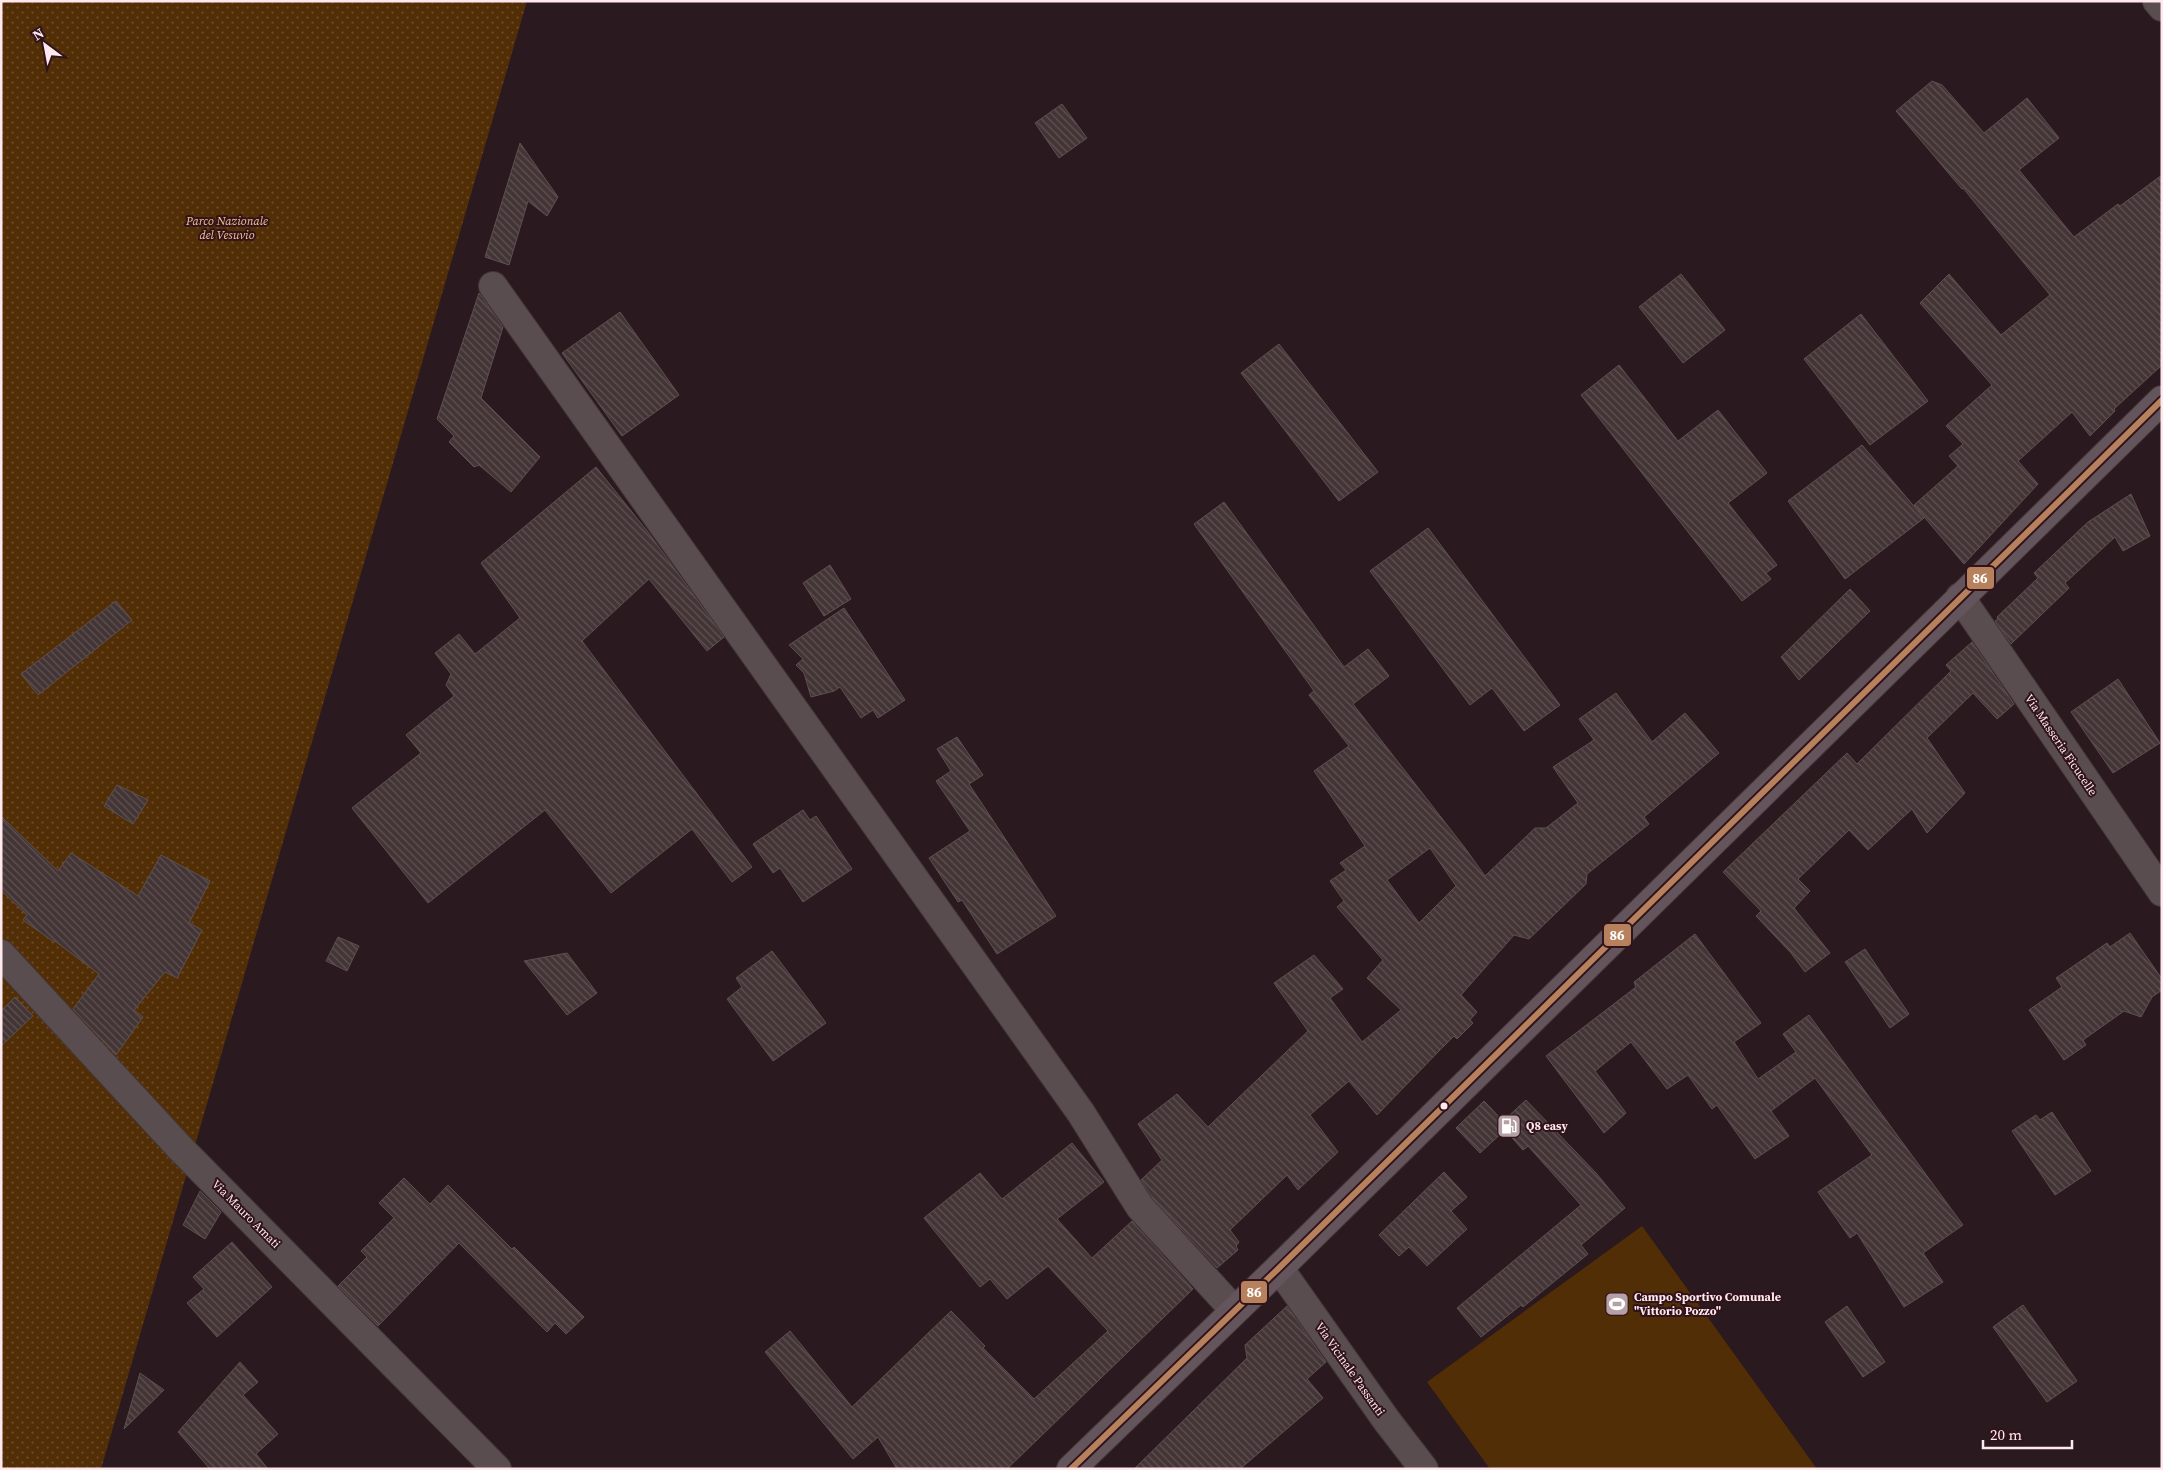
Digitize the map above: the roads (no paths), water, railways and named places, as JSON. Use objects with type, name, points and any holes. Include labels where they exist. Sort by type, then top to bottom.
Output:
[{"type":"main road","points":[[1071,1469],[1279,1268],[2162,400]]},
{"type":"street","points":[[2157,1],[2162,7]]},
{"type":"street","points":[[492,286],[1081,1113],[1140,1207],[1234,1310]]},
{"type":"street","name":"Via Masseria Ficucelle","points":[[1960,597],[2162,892]]},
{"type":"street","name":"Via Mauro Amati","points":[[1,954],[181,1149],[498,1469]]},
{"type":"street","name":"Via Vicinale Passanti","points":[[1279,1268],[1387,1421],[1424,1469]]},
{"type":"place","name":"Q8 easy","points":[[1509,1126]]},
{"type":"place","name":"Campo Sportivo Comunale \"Vittorio Pozzo\"","points":[[1617,1304]]},
{"type":"park label","name":"Parco Nazionale del Vesuvio","points":[[227,228]]}]
